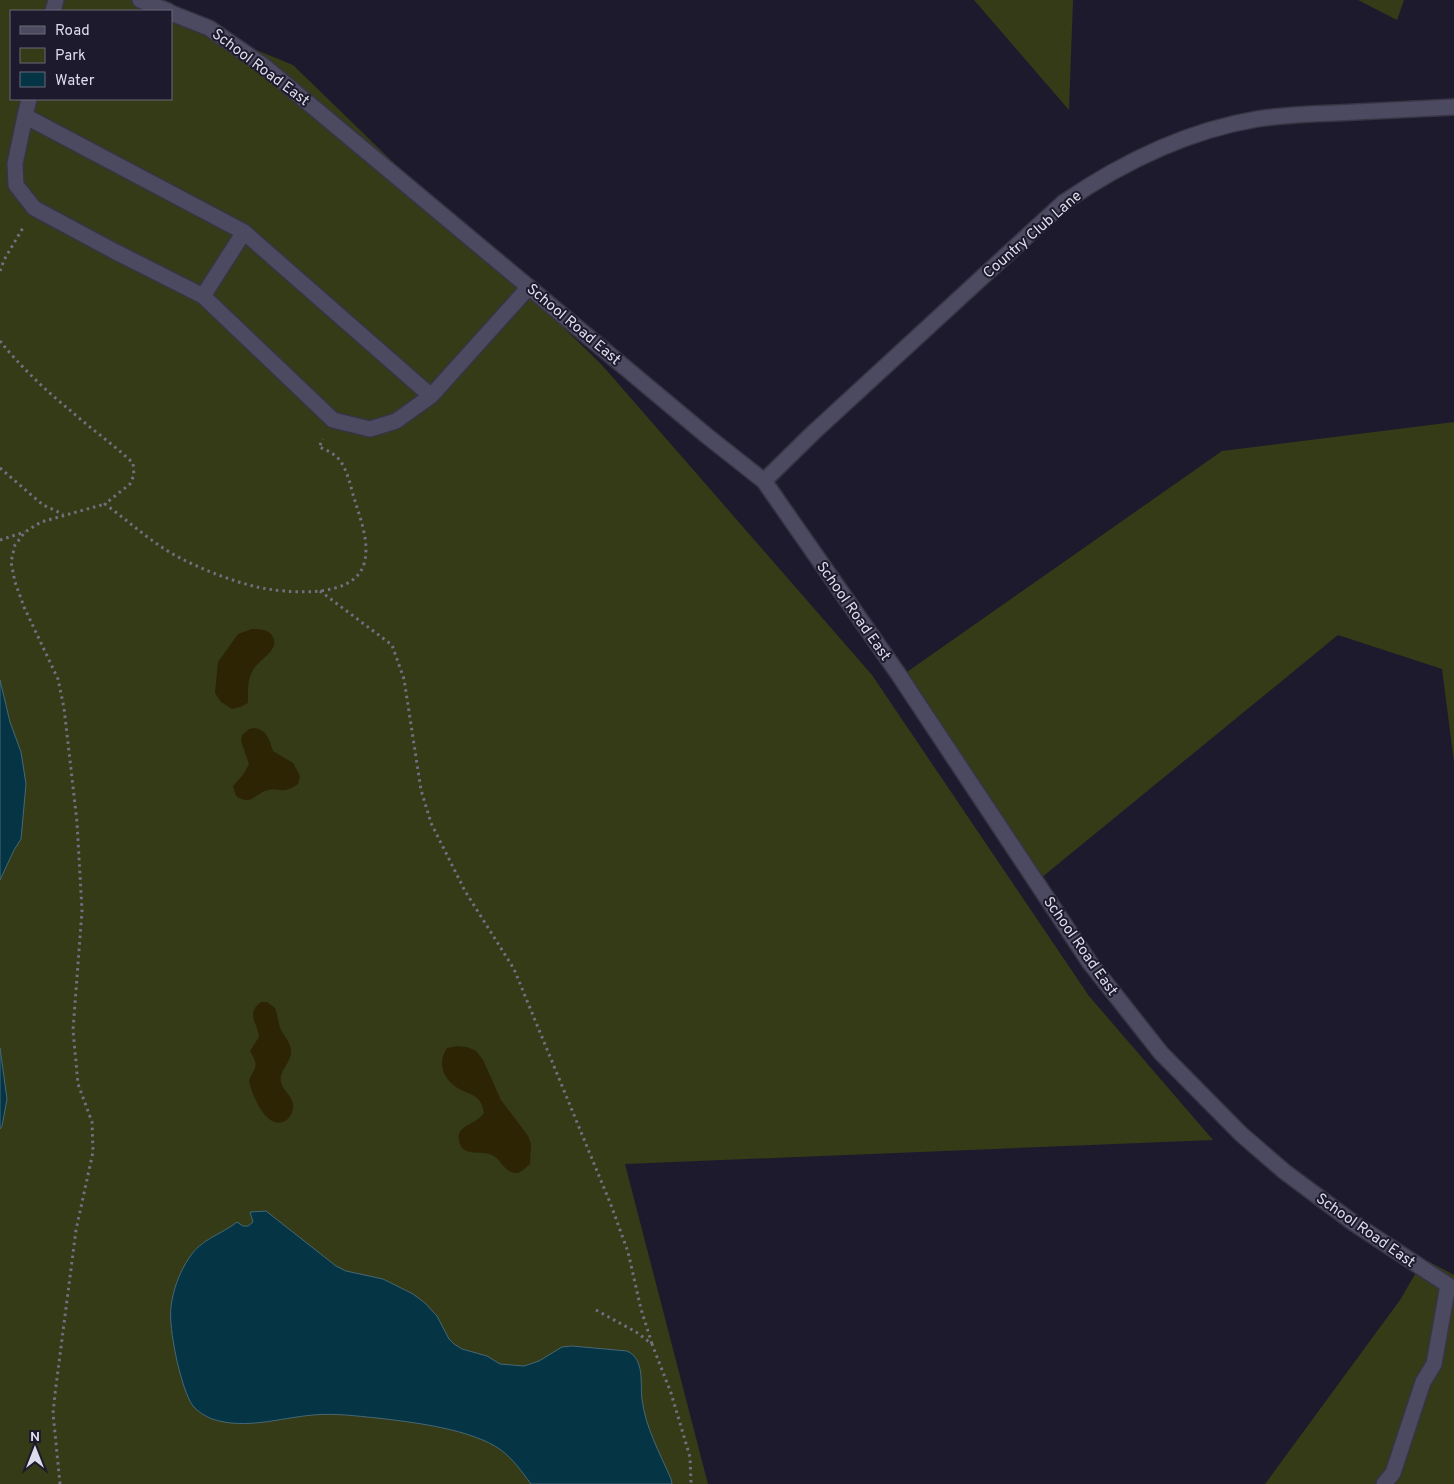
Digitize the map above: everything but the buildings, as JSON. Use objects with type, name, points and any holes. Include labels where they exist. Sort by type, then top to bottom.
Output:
[{"type":"street","name":"School Road East","points":[[140,0],[165,10]]},
{"type":"street","name":"School Road East","points":[[172,13],[209,28],[264,66],[764,481],[898,675],[1090,963],[1161,1053],[1241,1134],[1285,1172],[1355,1224],[1451,1287]]},
{"type":"street","points":[[29,100],[15,164],[16,185],[34,208],[203,296],[333,420],[370,429],[396,421],[431,396],[529,287]]},
{"type":"street","name":"Country Club Lane","points":[[764,481],[814,432],[1063,203],[1096,180],[1150,152],[1184,138],[1257,119],[1291,115],[1454,107]]},
{"type":"street","points":[[25,116],[244,232],[431,396]]},
{"type":"street","points":[[203,296],[244,232]]},
{"type":"street","points":[[1384,1484],[1393,1473],[1424,1382],[1434,1364],[1451,1287]]},
{"type":"path","points":[[0,271],[4,260],[34,208]]},
{"type":"path","points":[[0,341],[10,354],[69,410],[120,450],[133,463],[134,475],[130,484],[105,504],[41,522],[25,532],[0,540]]},
{"type":"path","points":[[105,504],[160,547],[210,572],[259,587],[291,591],[337,589],[354,580],[364,566],[366,552],[365,534],[345,470],[334,454],[319,447],[333,420]]},
{"type":"path","points":[[0,468],[43,505],[64,515]]},
{"type":"path","points":[[25,532],[16,545],[11,562],[24,607],[58,679],[64,708],[77,822],[82,911],[72,1030],[78,1084],[92,1122],[93,1138],[93,1152],[76,1230],[53,1413],[60,1484]]},
{"type":"path","points":[[320,591],[392,645],[404,679],[421,790],[431,823],[465,891],[514,969],[611,1205],[628,1252],[641,1309],[671,1393],[690,1457],[691,1484]]},
{"type":"path","points":[[596,1310],[636,1332],[652,1344]]},
{"type":"green space","points":[[0,0],[133,0],[158,10],[10,10],[10,100],[172,100],[172,15],[293,65],[602,365],[872,675],[1089,996],[1213,1140],[625,1164],[708,1484],[0,1484]]},
{"type":"green space","points":[[974,0],[1073,0],[1069,110]]},
{"type":"green space","points":[[1358,0],[1404,0],[1397,20]]},
{"type":"green space","points":[[1454,422],[1454,762],[1442,669],[1338,635],[1041,878],[907,672],[1222,451]]},
{"type":"green space","points":[[1424,1259],[1454,1275],[1454,1484],[1265,1484],[1400,1300]]},
{"type":"sand","points":[[252,629],[269,632],[273,637],[273,647],[250,676],[248,703],[232,709],[221,702],[215,693],[218,662],[238,634]]},
{"type":"sand","points":[[254,728],[265,733],[273,751],[293,763],[300,776],[298,784],[293,788],[265,791],[252,799],[246,800],[236,796],[233,786],[243,775],[249,764],[241,741],[242,735],[249,729]]},
{"type":"sand","points":[[261,1002],[267,1002],[275,1008],[281,1030],[291,1050],[291,1055],[281,1074],[281,1082],[291,1098],[293,1109],[288,1119],[278,1123],[272,1121],[261,1109],[256,1101],[249,1080],[256,1066],[250,1051],[259,1037],[253,1015],[256,1006]]},
{"type":"sand","points":[[458,1046],[476,1051],[483,1060],[501,1100],[528,1136],[531,1144],[530,1164],[521,1172],[513,1173],[506,1169],[492,1155],[468,1151],[461,1146],[459,1135],[463,1128],[481,1117],[484,1113],[478,1099],[455,1086],[446,1077],[444,1072],[442,1060],[447,1048]]},
{"type":"water","points":[[0,680],[10,722],[21,752],[26,784],[21,839],[0,880]]},
{"type":"water","points":[[0,1048],[7,1099],[0,1129]]},
{"type":"water","points":[[266,1211],[336,1266],[346,1271],[383,1279],[413,1294],[437,1316],[449,1339],[454,1344],[462,1349],[487,1356],[500,1364],[524,1366],[539,1361],[562,1347],[572,1346],[627,1351],[633,1355],[639,1365],[646,1420],[672,1484],[531,1484],[509,1457],[489,1443],[458,1432],[407,1422],[329,1414],[237,1423],[212,1419],[202,1414],[193,1406],[188,1398],[176,1358],[171,1329],[171,1307],[175,1288],[185,1264],[194,1251],[206,1241],[237,1222],[243,1226],[248,1226],[253,1222],[250,1212]]}]
